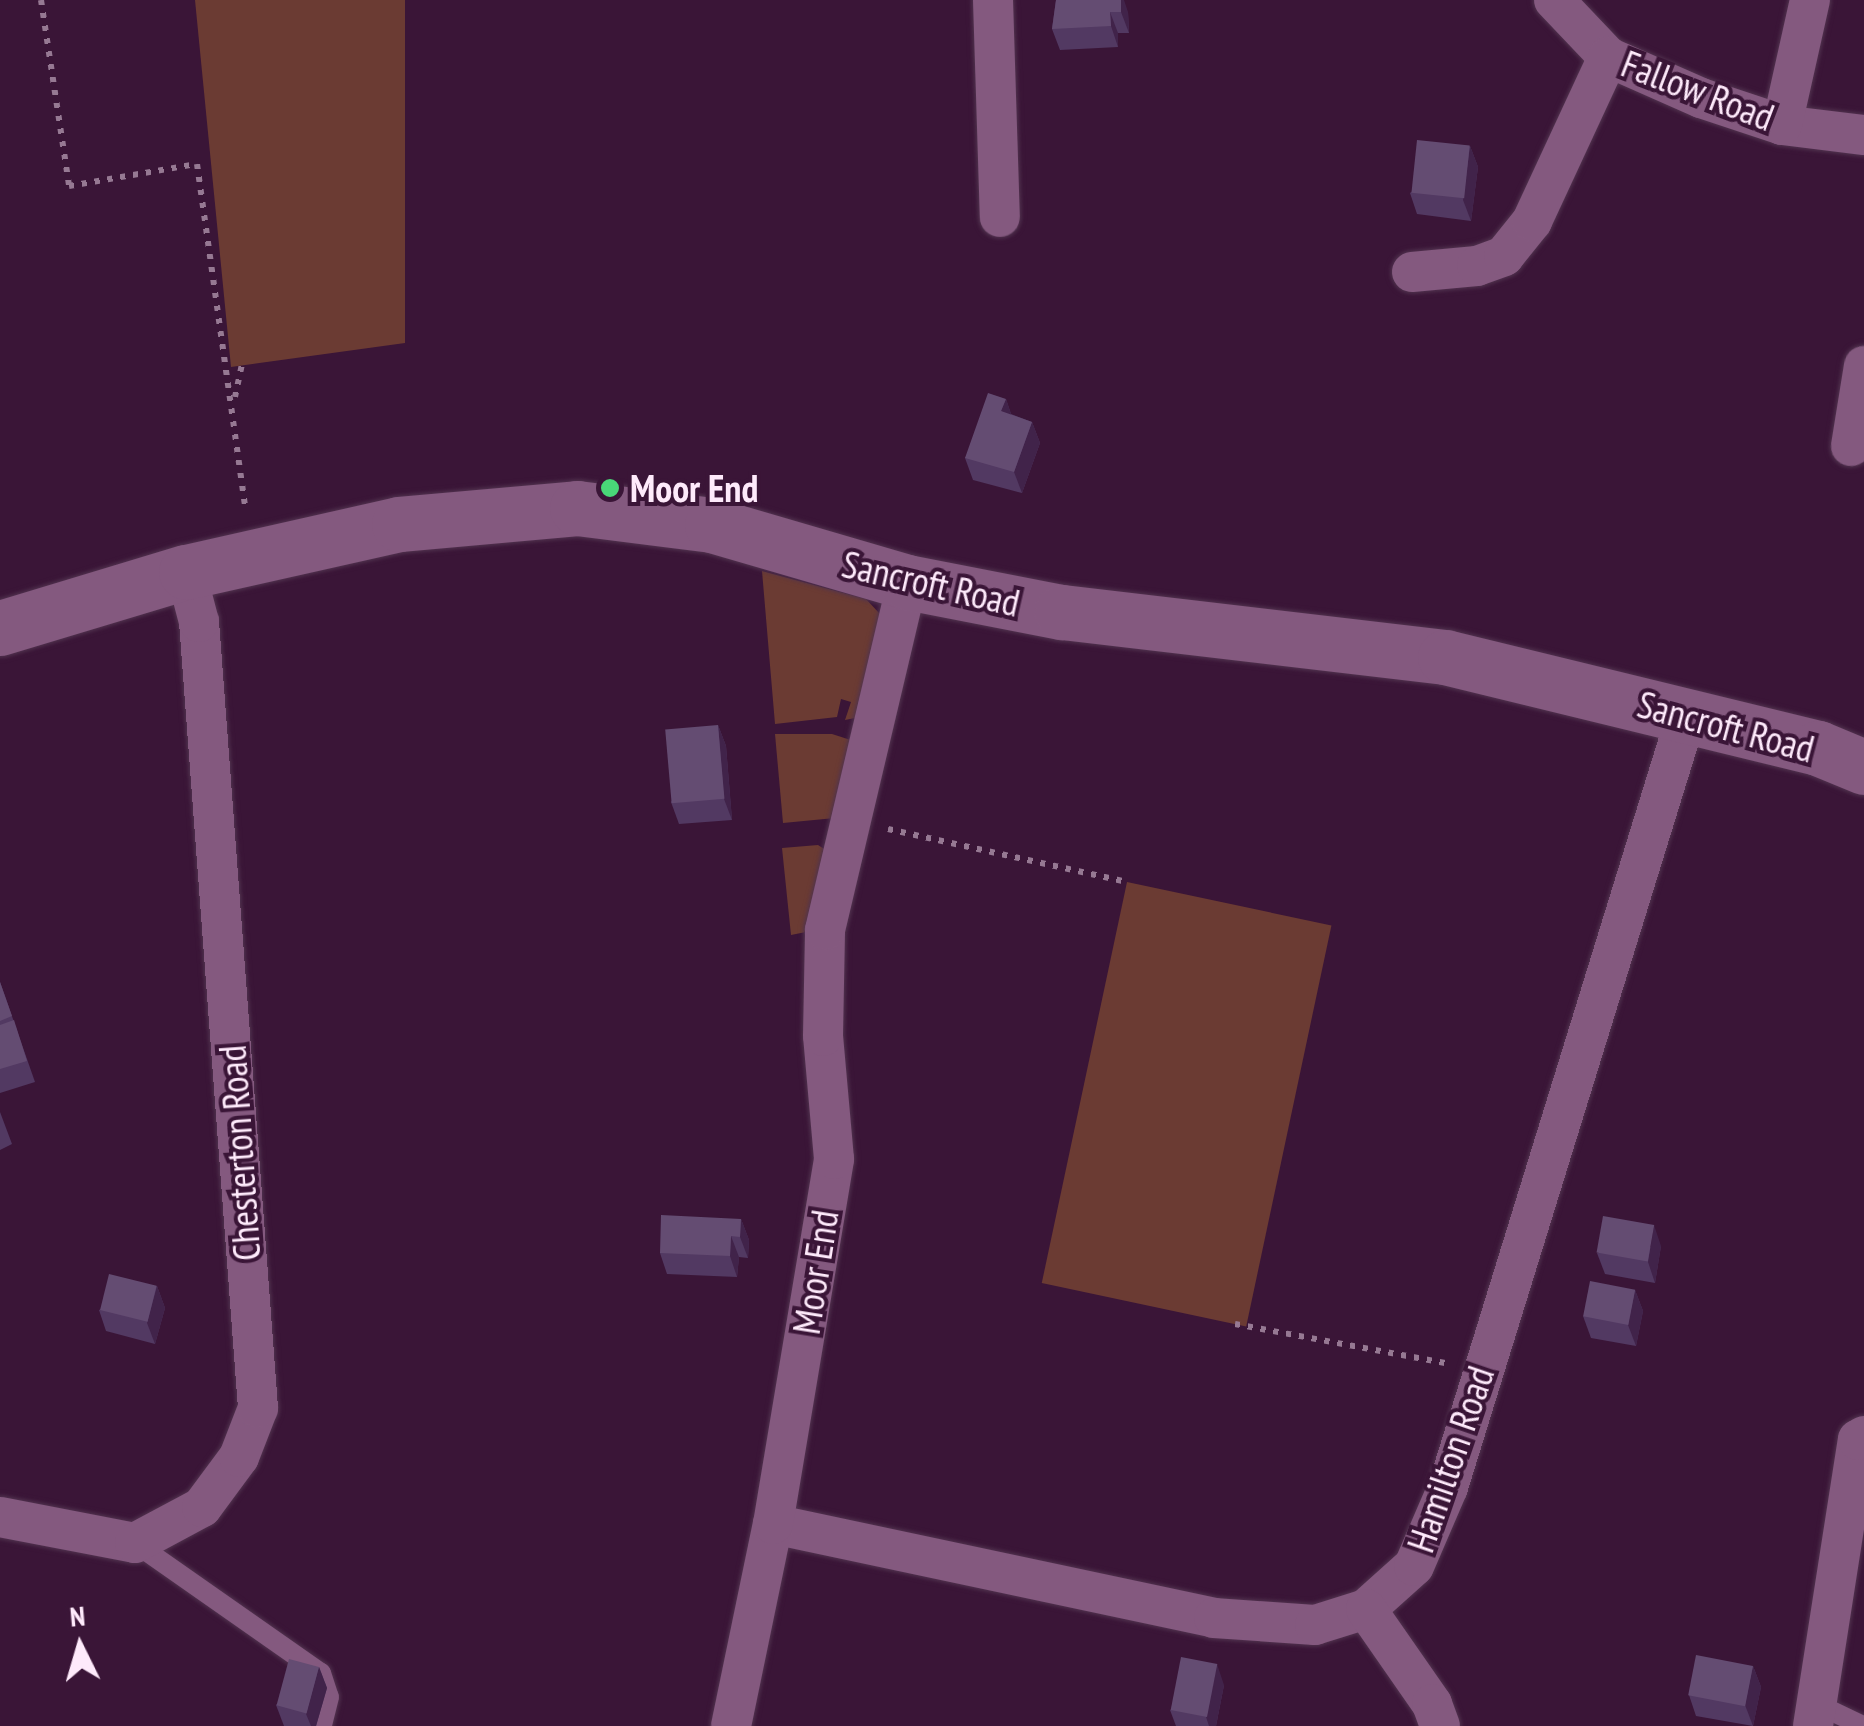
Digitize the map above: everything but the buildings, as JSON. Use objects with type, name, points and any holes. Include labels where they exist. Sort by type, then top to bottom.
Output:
[{"type":"street","points":[[994,0],[1000,216]]},
{"type":"street","name":"Fallow Road","points":[[1554,0],[1608,57],[1782,125],[1864,136]]},
{"type":"street","points":[[1782,125],[1810,0]]},
{"type":"street","points":[[1412,272],[1477,266],[1504,256],[1532,221],[1608,57]]},
{"type":"street","points":[[1851,446],[1864,366]]},
{"type":"street","name":"Sancroft Road","points":[[0,628],[186,572],[399,524],[578,508],[712,525],[907,582],[1062,612],[1445,657],[1687,714],[1864,766]]},
{"type":"street","name":"Chesterton Road","points":[[135,1543],[202,1507],[239,1456],[258,1408],[198,622],[186,572]]},
{"type":"street","name":"Moor End","points":[[731,1726],[773,1524],[834,1159],[823,1036],[825,930],[907,582]]},
{"type":"street","name":"Hamilton Road","points":[[773,1524],[1214,1618],[1315,1625],[1366,1609],[1414,1566],[1448,1488],[1687,714]]},
{"type":"street","points":[[1815,1715],[1858,1440],[1864,1436]]},
{"type":"street","points":[[0,1517],[135,1543]]},
{"type":"street","points":[[1366,1609],[1432,1704],[1440,1726]]},
{"type":"lane","points":[[135,1543],[321,1673],[329,1697],[322,1726]]},
{"type":"lane","points":[[1815,1715],[1864,1726]]},
{"type":"path","points":[[41,0],[69,186],[197,164],[234,404],[252,556]]},
{"type":"path","points":[[234,404],[242,365]]},
{"type":"path","points":[[848,820],[1127,882]]},
{"type":"path","points":[[1235,1324],[1482,1369]]},
{"type":"shaded area","points":[[195,0],[405,0],[405,343],[231,367]]},
{"type":"shaded area","points":[[762,571],[866,599],[880,614],[860,717],[845,720],[851,702],[841,699],[837,717],[775,724]]},
{"type":"shaded area","points":[[775,734],[832,734],[857,742],[835,818],[783,823]]},
{"type":"shaded area","points":[[818,845],[829,852],[811,931],[791,935],[782,848]]},
{"type":"shaded area","points":[[1127,882],[1331,925],[1246,1326],[1042,1283]]},
{"type":"place","name":"Moor End","points":[[610,488]]}]
